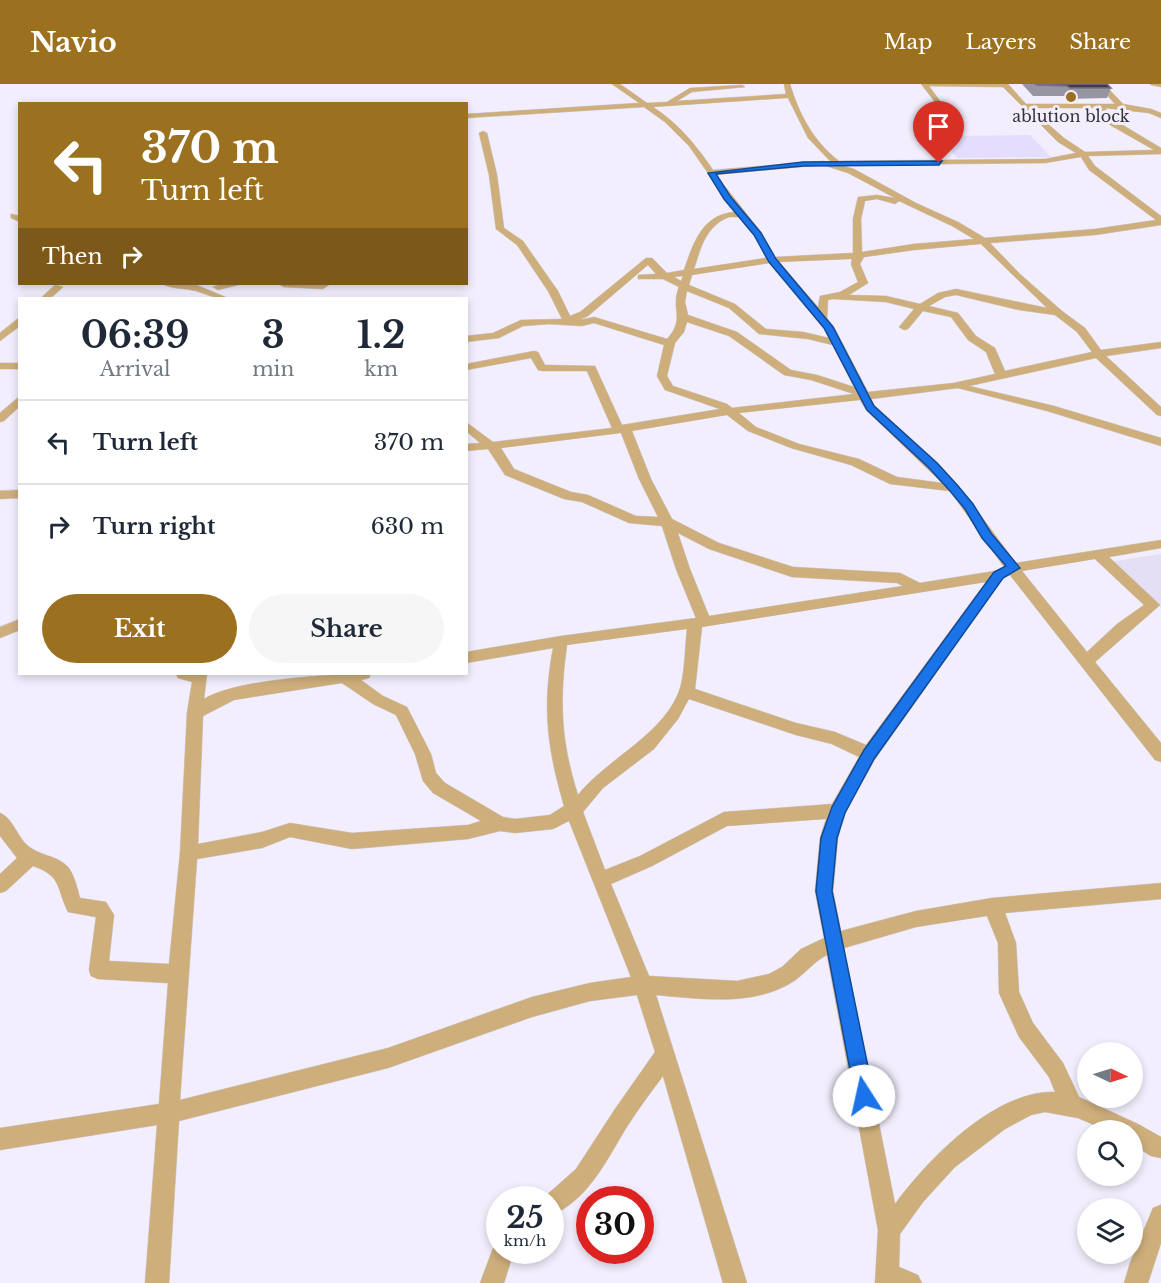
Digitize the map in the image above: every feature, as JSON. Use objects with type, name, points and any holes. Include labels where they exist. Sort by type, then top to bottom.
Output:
[{"type":"street","points":[[615,84],[640,99],[644,105],[662,117],[692,145],[740,214],[758,234],[773,260],[822,318],[870,408],[933,465],[954,488],[969,507],[1006,571],[1087,661],[1161,755]]},
{"type":"street","points":[[787,84],[795,109],[822,150],[837,163]]},
{"type":"street","points":[[1100,84],[1110,84]]},
{"type":"street","points":[[1100,84],[1120,106]]},
{"type":"street","points":[[1153,84],[1161,85]]},
{"type":"street","points":[[924,85],[1005,85],[1061,140],[1083,154],[1092,168],[1161,221]]},
{"type":"street","points":[[924,85],[939,105]]},
{"type":"street","points":[[662,117],[667,104],[690,90],[742,87]]},
{"type":"street","points":[[468,117],[790,96]]},
{"type":"street","points":[[1026,106],[1120,106],[1151,111],[1161,116]]},
{"type":"street","points":[[1101,107],[1113,123],[1161,152]]},
{"type":"street","points":[[483,133],[493,175],[500,229],[520,243],[553,291],[568,322]]},
{"type":"street","points":[[711,173],[823,163],[1045,161],[1083,154],[1161,152]]},
{"type":"street","points":[[823,163],[851,171],[984,242],[1017,276],[1058,313],[1081,330],[1098,354],[1161,413]]},
{"type":"street","points":[[822,318],[822,300],[828,296],[843,294],[863,283],[855,264],[858,256],[857,219],[863,197],[877,197],[913,205]]},
{"type":"street","points":[[740,214],[730,213],[720,217],[703,232],[696,243],[679,300],[680,310],[684,317],[733,334],[788,373],[813,376],[862,394]]},
{"type":"street","points":[[641,277],[688,274],[736,262],[858,256],[914,247],[1095,232],[1161,221]]},
{"type":"street","points":[[568,322],[584,314],[649,260],[683,288],[710,294],[736,308],[759,330],[815,336],[836,343]]},
{"type":"street","points":[[177,285],[218,293],[235,285]]},
{"type":"street","points":[[300,285],[324,285]]},
{"type":"street","points":[[46,297],[58,287]]},
{"type":"street","points":[[904,327],[909,318],[920,308],[933,299],[954,291],[1005,304],[1058,313]]},
{"type":"street","points":[[828,296],[886,299],[957,316],[972,338],[991,350],[1002,376]]},
{"type":"street","points":[[684,317],[679,332],[670,343],[662,376],[666,385],[731,411],[752,429],[795,447],[855,462],[894,481],[954,488]]},
{"type":"street","points":[[468,339],[495,336],[521,323],[594,320],[670,343]]},
{"type":"street","points":[[0,338],[18,322]]},
{"type":"street","points":[[468,448],[582,436],[731,411],[862,394],[954,386],[1098,354],[1161,345]]},
{"type":"street","points":[[189,854],[262,840],[290,830],[352,841],[468,832],[500,824],[515,826],[553,822],[574,810],[597,783],[648,744],[673,715],[688,688],[699,622],[667,522],[591,368],[542,368],[534,354],[468,367]]},
{"type":"street","points":[[0,366],[18,366]]},
{"type":"street","points":[[954,386],[1050,408],[1161,442]]},
{"type":"street","points":[[0,419],[18,401]]},
{"type":"street","points":[[468,428],[500,455],[506,468],[516,476],[568,496],[584,498],[634,520],[667,522],[714,546],[792,572],[900,578],[917,588]]},
{"type":"street","points":[[0,495],[18,494]]},
{"type":"street","points":[[468,658],[561,641],[764,614],[1161,544]]},
{"type":"street","points":[[1087,661],[1122,628],[1153,605],[1097,554]]},
{"type":"street","points":[[895,1280],[889,1230],[836,941],[824,891],[829,838],[837,811],[869,754],[1006,571]]},
{"type":"street","points":[[0,633],[18,625]]},
{"type":"street","points":[[561,641],[552,685],[553,729],[574,810],[643,985],[735,1283]]},
{"type":"street","points":[[157,1283],[178,974],[189,854],[195,713],[194,675]]},
{"type":"street","points":[[195,713],[214,700],[232,694],[358,675]]},
{"type":"street","points":[[345,677],[378,700],[402,711],[423,754],[429,776],[439,788],[500,824]]},
{"type":"street","points":[[686,692],[796,729],[835,738],[869,754]]},
{"type":"street","points":[[601,880],[646,861],[724,819],[837,811]]},
{"type":"street","points":[[0,820],[15,846],[30,857],[52,864],[61,872],[70,886],[74,906],[100,908],[105,915],[98,970],[178,974]]},
{"type":"street","points":[[0,885],[30,857]]},
{"type":"street","points":[[0,1139],[168,1113],[388,1058],[532,1007],[590,992],[643,985],[737,990],[771,983],[789,974],[808,955],[836,941],[916,919],[992,906],[1161,891]]},
{"type":"street","points":[[992,906],[1004,930],[1007,944],[1009,993],[1026,1030],[1056,1070],[1072,1106]]},
{"type":"street","points":[[564,1193],[584,1177],[622,1116],[665,1055]]},
{"type":"street","points":[[889,1230],[925,1182],[942,1164],[1007,1114],[1045,1102],[1072,1106],[1106,1120]]},
{"type":"street","points":[[1143,1139],[1160,1151]]},
{"type":"street","points":[[1136,1283],[1141,1263],[1161,1216]]},
{"type":"street","points":[[492,1283],[499,1264]]},
{"type":"shaded area","points":[[1030,135],[1051,157],[957,158],[939,136]]},
{"type":"shaded area","points":[[1161,554],[1161,608],[1109,562]]},
{"type":"building","points":[[1035,84],[1107,84],[1111,88],[1070,88]]},
{"type":"place","name":"ablution block","points":[[1071,97]]},
{"type":"route","points":[[864,1096],[836,941],[824,891],[829,838],[837,811],[869,754],[998,575],[1014,568],[986,535],[954,488],[933,465],[870,408],[833,334],[772,260],[758,234],[740,214],[711,173],[843,162],[939,163]]}]
